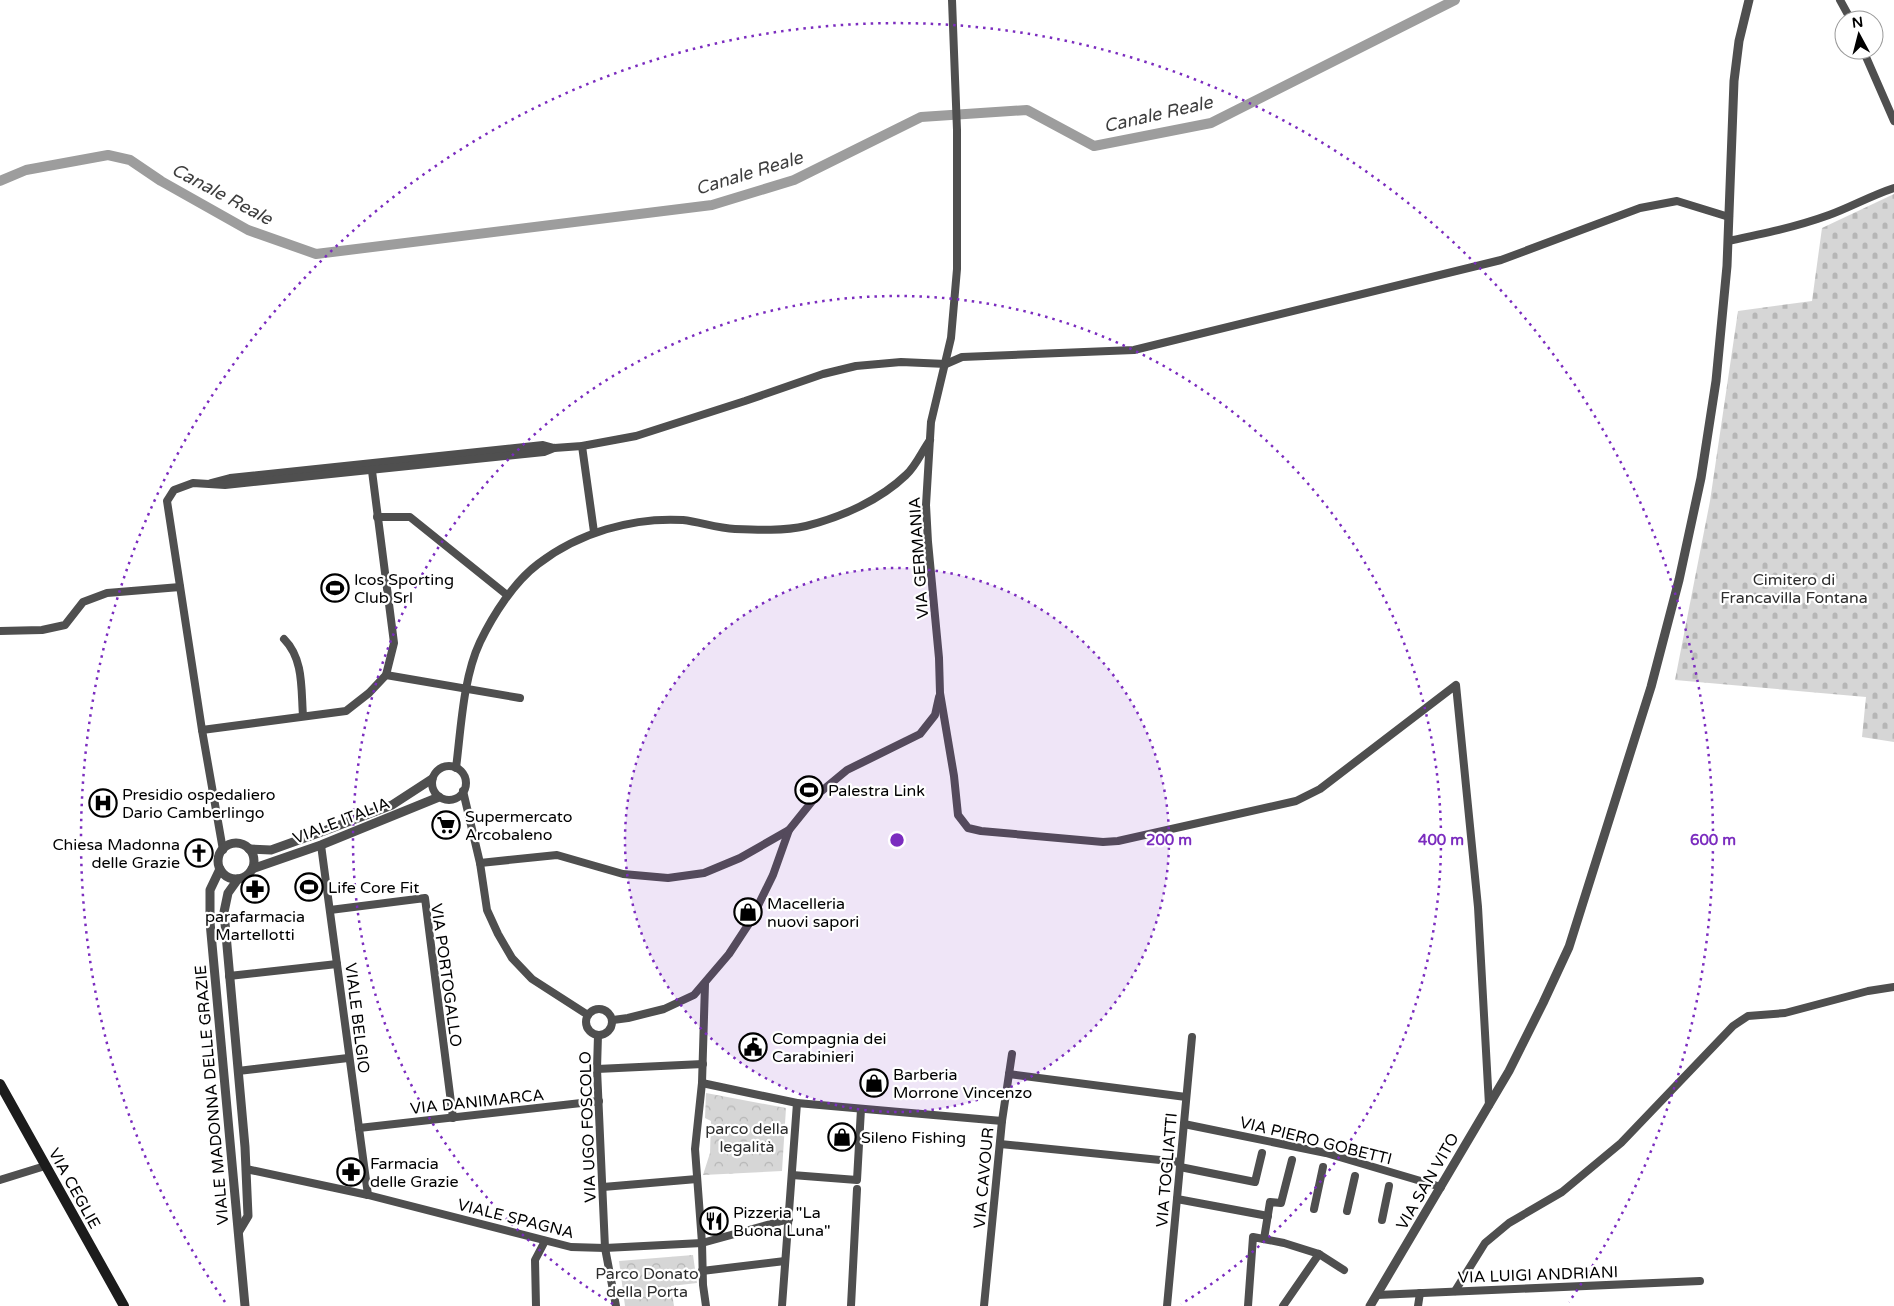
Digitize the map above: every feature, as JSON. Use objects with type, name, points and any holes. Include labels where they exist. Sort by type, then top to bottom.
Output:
[{"type":"main road","name":"VIA CEGLIE","points":[[0,1084],[124,1306]]},
{"type":"street","name":"VIA GERMANIA","points":[[940,693],[939,658],[926,505],[931,422],[951,338],[957,269],[957,130],[952,0]]},
{"type":"street","name":"VIA SAN VITO","points":[[1370,1306],[1509,1070],[1569,946],[1596,865],[1656,667],[1679,580],[1701,478],[1716,381],[1728,241],[1734,81],[1739,41],[1749,0]]},
{"type":"street","points":[[1867,60],[1894,121]]},
{"type":"street","points":[[1728,241],[1777,231],[1831,214],[1873,195],[1894,188]]},
{"type":"street","points":[[211,483],[225,486],[544,452],[554,448],[582,446],[636,436],[831,372],[856,366],[901,362],[946,364],[962,356],[1134,350],[1501,260],[1640,208],[1677,201],[1729,217]]},
{"type":"street","points":[[456,768],[466,689],[480,643],[507,595],[537,564],[573,542],[594,532],[644,521],[683,520],[733,529],[768,530],[806,526],[840,514],[880,496],[908,473],[930,440]]},
{"type":"street","points":[[223,850],[202,730],[167,501],[174,490],[193,484],[211,483],[230,478],[543,445],[554,448]]},
{"type":"street","points":[[582,446],[594,532]]},
{"type":"street","points":[[202,730],[346,711],[386,675],[394,643],[372,471]]},
{"type":"street","points":[[377,517],[410,516],[507,595]]},
{"type":"street","points":[[0,631],[42,630],[65,625],[83,602],[107,593],[180,587]]},
{"type":"street","points":[[284,639],[291,646],[299,662],[303,716]]},
{"type":"street","points":[[386,675],[520,698]]},
{"type":"street","points":[[940,693],[954,776],[958,815],[968,828],[981,831],[1103,842],[1151,835],[1296,801],[1320,789],[1456,685],[1478,907],[1489,1105]]},
{"type":"street","points":[[613,1020],[664,1009],[694,995],[705,984],[729,954],[750,922],[773,875],[789,830],[818,794],[847,770],[920,734],[935,715],[940,693]]},
{"type":"street","points":[[463,791],[455,799],[439,797],[433,788],[432,779],[434,774],[444,767],[456,768],[461,771],[465,779],[463,791],[480,863],[487,910],[498,934],[512,958],[532,978],[588,1015]]},
{"type":"street","name":"VIALE ITALIA","points":[[249,849],[271,850],[392,805],[432,779]]},
{"type":"street","name":"VIALE ITALIA","points":[[252,869],[320,845],[439,797]]},
{"type":"street","points":[[480,863],[557,855],[623,874],[668,878],[704,873],[740,858],[789,830]]},
{"type":"street","points":[[234,844],[249,849],[253,856],[252,869],[244,877],[238,879],[226,876],[220,869],[219,863],[223,850],[234,844]]},
{"type":"street","name":"VIALE BELGIO","points":[[320,845],[368,1195]]},
{"type":"street","name":"VIALE MADONNA DELLE GRAZIE","points":[[220,869],[215,876],[210,890],[210,922],[239,1232]]},
{"type":"street","name":"VIALE MADONNA DELLE GRAZIE","points":[[238,879],[228,893],[224,912],[246,1169],[248,1216],[239,1232]]},
{"type":"street","name":"VIA PORTOGALLO","points":[[330,910],[425,898],[453,1118]]},
{"type":"street","points":[[229,976],[337,964]]},
{"type":"street","points":[[705,984],[702,1083],[695,1149],[702,1243],[702,1271],[706,1306]]},
{"type":"street","points":[[1455,1291],[1484,1243],[1509,1223],[1562,1192],[1621,1143],[1733,1026],[1748,1016],[1785,1014],[1868,991],[1894,987]]},
{"type":"street","points":[[598,1008],[610,1014],[613,1020],[612,1027],[608,1033],[598,1035],[588,1030],[586,1024],[591,1011],[598,1008]]},
{"type":"street","name":"VIA UGO FOSCOLO","points":[[598,1035],[597,1069],[606,1248],[616,1306]]},
{"type":"street","name":"VIA TOGLIATTI","points":[[1167,1306],[1192,1037]]},
{"type":"street","name":"VIA CAVOUR","points":[[984,1306],[1002,1121],[1012,1054]]},
{"type":"street","points":[[238,1071],[348,1058]]},
{"type":"street","points":[[597,1069],[703,1064]]},
{"type":"street","points":[[1009,1074],[1186,1097]]},
{"type":"street","points":[[702,1083],[797,1103],[1002,1121]]},
{"type":"street","name":"VIA DANIMARCA","points":[[359,1128],[599,1102]]},
{"type":"street","points":[[782,1306],[797,1103]]},
{"type":"street","points":[[792,1175],[857,1180],[861,1109]]},
{"type":"street","name":"VIA PIERO GOBETTI","points":[[1184,1124],[1326,1154],[1441,1187]]},
{"type":"street","points":[[1000,1144],[1180,1165],[1256,1182],[1262,1153]]},
{"type":"street","points":[[1264,1239],[1270,1202],[1280,1203],[1292,1160]]},
{"type":"street","points":[[0,1180],[45,1166]]},
{"type":"street","points":[[1314,1209],[1323,1167]]},
{"type":"street","name":"VIALE SPAGNA","points":[[246,1169],[368,1195],[571,1247],[606,1248],[702,1243],[789,1219]]},
{"type":"street","points":[[1347,1211],[1355,1176]]},
{"type":"street","points":[[602,1187],[697,1179]]},
{"type":"street","points":[[1382,1220],[1389,1186]]},
{"type":"street","points":[[851,1306],[857,1189]]},
{"type":"street","points":[[1177,1199],[1268,1216]]},
{"type":"street","points":[[239,1232],[245,1306]]},
{"type":"street","points":[[1248,1306],[1253,1236],[1319,1254],[1344,1270]]},
{"type":"street","points":[[536,1306],[535,1260],[545,1241]]},
{"type":"street","points":[[1283,1306],[1319,1254]]},
{"type":"street","points":[[702,1271],[785,1261]]},
{"type":"street","name":"VIA LUIGI ANDRIANI","points":[[1377,1295],[1700,1281]]},
{"type":"street","points":[[1418,1306],[1420,1293]]},
{"type":"green space","name":"Cimitero di Francavilla Fontana","points":[[1894,194],[1894,742],[1862,737],[1866,697],[1675,680],[1710,501],[1738,311],[1812,301],[1822,228]]},
{"type":"green space","name":"parco della legalità","points":[[706,1093],[786,1108],[782,1171],[703,1175],[710,1153],[711,1121],[705,1118]]},
{"type":"green space","name":"Parco Donato della Porta","points":[[693,1255],[697,1283],[671,1286],[674,1306],[625,1306],[619,1261]]},
{"type":"waterway","name":"Canale Reale","points":[[0,181],[26,170],[108,155],[130,160],[161,181],[248,230],[316,254],[712,205],[794,180],[921,117],[1027,110],[1094,146],[1211,123],[1455,0]]},
{"type":"place","name":"Icos Sporting Club Srl","points":[[335,588]]},
{"type":"place","name":"Palestra Link","points":[[809,790]]},
{"type":"place","name":"Presidio ospedaliero Dario Camberlingo","points":[[103,803]]},
{"type":"place","name":"Supermercato Arcobaleno","points":[[446,825]]},
{"type":"place","name":"Chiesa Madonna delle Grazie","points":[[199,853]]},
{"type":"place","name":"Life Core Fit","points":[[309,887]]},
{"type":"place","name":"parafarmacia Martellotti","points":[[255,889]]},
{"type":"place","name":"Macelleria nuovi sapori","points":[[748,912]]},
{"type":"place","name":"Compagnia dei Carabinieri","points":[[753,1047]]},
{"type":"place","name":"Barberia Morrone Vincenzo","points":[[874,1083]]},
{"type":"place","name":"Sileno Fishing","points":[[842,1137]]},
{"type":"place","name":"Farmacia delle Grazie","points":[[351,1172]]},
{"type":"place","name":"Pizzeria \"La Buona Luna\"","points":[[714,1221]]}]
